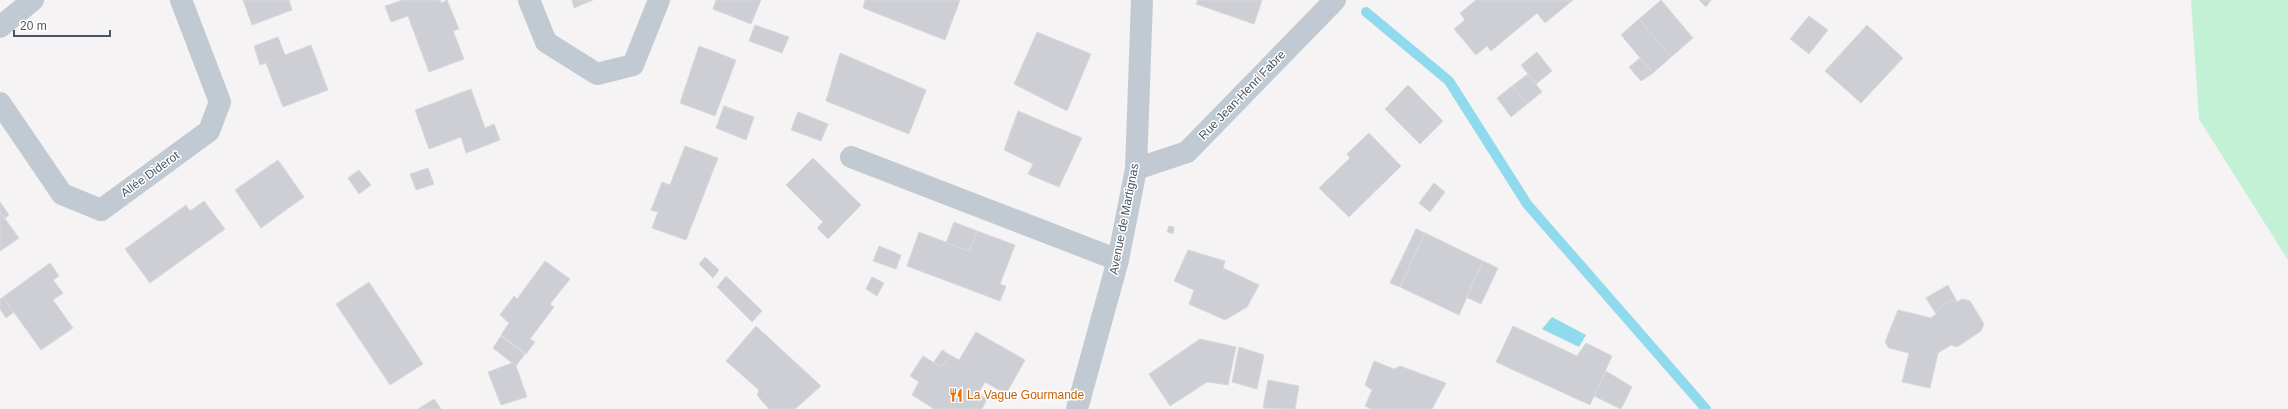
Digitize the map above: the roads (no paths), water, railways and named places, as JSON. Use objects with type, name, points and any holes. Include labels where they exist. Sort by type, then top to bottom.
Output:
[{"type":"street","points":[[0,27],[33,0]]},
{"type":"street","name":"Allée Diderot","points":[[0,103],[62,194],[101,210],[209,131],[220,102],[181,0]]},
{"type":"street","points":[[529,0],[546,42],[596,74],[633,65],[659,0]]},
{"type":"street","name":"Avenue de Martignas","points":[[1077,409],[1118,260],[1136,169],[1142,0]]},
{"type":"street","name":"Rue Jean-Henri Fabre","points":[[1136,169],[1187,152],[1335,0]]},
{"type":"street","points":[[851,157],[1118,260]]},
{"type":"water","points":[[1552,317],[1586,335],[1579,347],[1542,329]]},
{"type":"waterway","points":[[1366,12],[1449,81],[1527,204],[1706,409]]},
{"type":"place","name":"La Vague Gourmande","points":[[956,395]]}]
